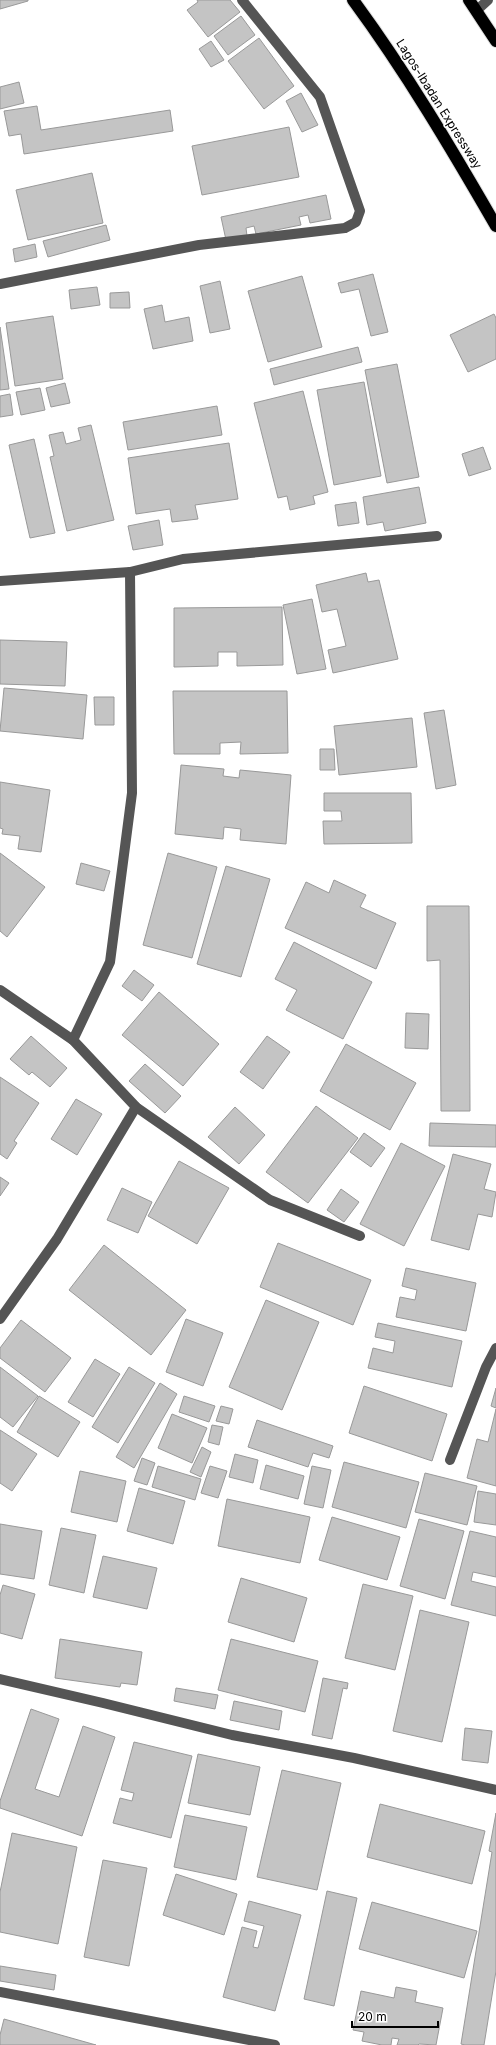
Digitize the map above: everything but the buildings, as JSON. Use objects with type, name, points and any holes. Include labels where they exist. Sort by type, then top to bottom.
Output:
[{"type":"highway","name":"Lagos-Ibadan Expressway","points":[[353,0],[389,48],[446,138],[496,226]]},
{"type":"highway","points":[[469,0],[496,41]]},
{"type":"street","points":[[0,284],[199,245],[345,228],[356,222],[360,211],[320,97],[242,0]]},
{"type":"street","points":[[477,10],[488,0]]},
{"type":"street","points":[[0,581],[130,572],[184,559],[437,536]]},
{"type":"street","points":[[73,1040],[110,962],[132,793],[130,572]]},
{"type":"street","points":[[0,990],[73,1040],[136,1107],[270,1200],[360,1236]]},
{"type":"street","points":[[0,1319],[57,1238],[136,1107]]},
{"type":"street","points":[[450,1460],[486,1367],[496,1348]]},
{"type":"street","points":[[0,1679],[232,1735],[354,1758],[496,1790]]},
{"type":"street","points":[[0,1992],[275,2045]]}]
